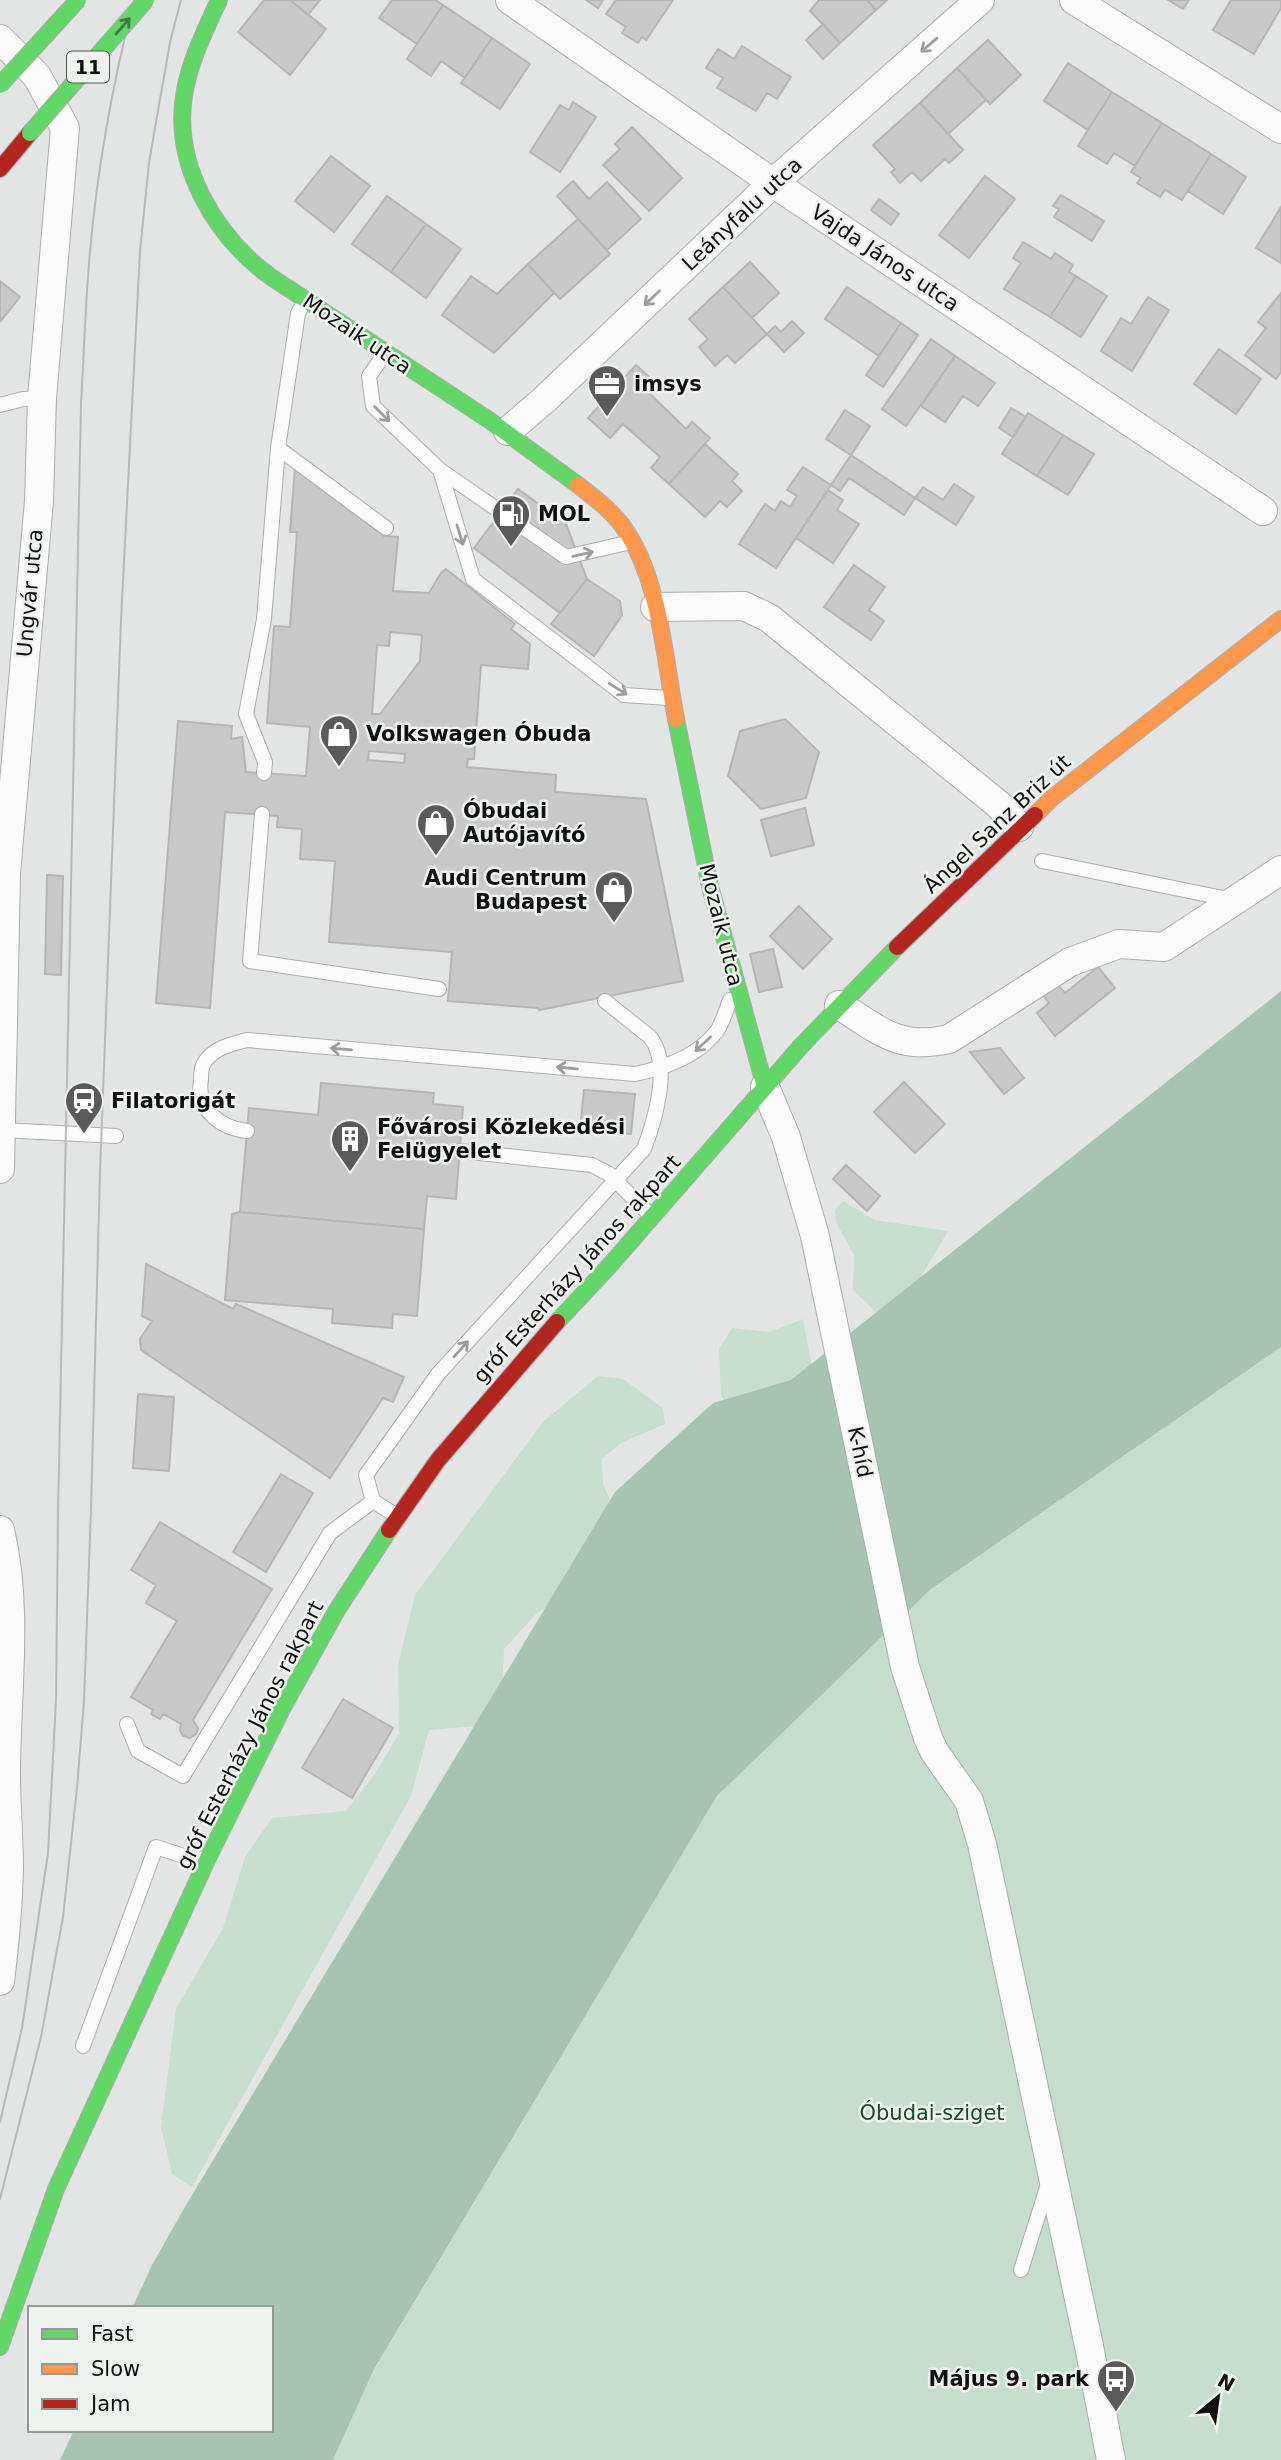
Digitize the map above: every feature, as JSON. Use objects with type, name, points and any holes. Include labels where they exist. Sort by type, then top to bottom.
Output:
[{"type":"main road","name":"11","points":[[0,85],[78,0]]},
{"type":"main road","name":"11","points":[[0,169],[146,0]]},
{"type":"main road","name":"Mozaik utca","points":[[219,0],[198,46],[187,82],[182,113],[186,149],[196,185],[234,245],[258,268],[384,354],[518,423],[577,485],[618,521],[633,542],[655,607],[697,829],[736,986],[765,1087]]},
{"type":"main road","name":"Ángel Sanz Briz út","points":[[765,1087],[839,1005],[1019,827],[1083,773],[1281,619]]},
{"type":"main road","name":"gróf Esterházy János rakpart","points":[[0,2347],[56,2189],[207,1860],[303,1671],[337,1611],[398,1516],[468,1423],[765,1087]]},
{"type":"street","name":"Vajda János utca","points":[[510,0],[773,183],[1263,511]]},
{"type":"street","name":"Leányfalu utca","points":[[518,423],[773,183],[980,0]]},
{"type":"street","points":[[1074,0],[1281,128]]},
{"type":"street","name":"Ungvár utca","points":[[0,39],[37,76],[65,128],[42,398],[38,500],[6,873],[0,1169]]},
{"type":"street","points":[[655,607],[744,606],[769,618],[999,804],[1019,827]]},
{"type":"street","points":[[839,1005],[878,1030],[905,1043],[929,1044],[948,1039],[1070,962],[1119,944],[1164,947],[1281,870]]},
{"type":"street","name":"Mozaik utca","points":[[765,1087],[786,1137],[815,1236]]},
{"type":"street","name":"K-híd","points":[[815,1236],[905,1667],[928,1738],[973,1810],[1052,2170],[1111,2460]]},
{"type":"street","points":[[0,1531],[9,1573],[10,1652],[6,1774],[9,1880],[7,1930],[0,1980]]},
{"type":"lane","points":[[264,773],[265,762],[246,714],[264,618],[278,449],[298,313],[306,300]]},
{"type":"lane","points":[[384,354],[369,376],[373,405],[440,470],[566,558],[633,542]]},
{"type":"lane","points":[[0,405],[23,399],[42,398]]},
{"type":"lane","points":[[278,449],[386,528]]},
{"type":"lane","points":[[440,470],[473,579],[624,695],[672,698]]},
{"type":"lane","points":[[262,814],[250,961],[439,989]]},
{"type":"lane","points":[[1042,861],[1234,901]]},
{"type":"lane","points":[[247,1131],[210,1116],[199,1092],[203,1064],[221,1047],[247,1040],[635,1074],[662,1066],[700,1049],[718,1029],[736,986]]},
{"type":"lane","points":[[398,1516],[373,1501],[366,1475],[438,1374],[644,1149],[653,1124],[662,1066],[650,1037],[605,1001]]},
{"type":"lane","points":[[2,1130],[116,1136]]},
{"type":"lane","points":[[460,1151],[602,1168],[652,1217]]},
{"type":"lane","points":[[127,1724],[138,1751],[183,1776],[330,1532],[373,1501]]},
{"type":"lane","points":[[83,2046],[156,1847],[190,1858],[207,1860]]},
{"type":"lane","points":[[1021,2270],[1052,2170]]},
{"type":"green space","points":[[843,1201],[875,1220],[948,1231],[907,1301],[879,1315],[853,1290],[854,1255],[836,1222],[835,1210]]},
{"type":"green space","points":[[803,1319],[814,1378],[736,1414],[721,1396],[719,1349],[732,1328],[769,1332]]},
{"type":"green space","name":"Óbudai-sziget","points":[[1281,1347],[1281,2460],[333,2460],[374,2369],[718,1795],[809,1707],[806,1693],[870,1648],[931,1589]]},
{"type":"green space","points":[[598,1376],[623,1379],[663,1408],[665,1424],[621,1443],[602,1459],[603,1484],[623,1531],[601,1576],[537,1613],[504,1649],[500,1724],[429,1730],[411,1796],[192,2187],[172,2174],[161,2127],[176,2009],[223,1928],[245,1857],[272,1818],[346,1811],[374,1775],[399,1734],[398,1665],[415,1595],[543,1422]]},
{"type":"shaded area","points":[[1281,991],[1281,1347],[931,1589],[717,1796],[374,2369],[333,2460],[60,2460],[73,2432],[273,2432],[273,2306],[133,2306],[152,2265],[615,1492],[713,1403],[791,1380]]},
{"type":"building","points":[[264,0],[290,0],[326,29],[290,75],[238,32]]},
{"type":"building","points":[[290,0],[320,0],[308,15]]},
{"type":"building","points":[[392,0],[435,0],[443,5],[417,44],[379,18]]},
{"type":"building","points":[[586,0],[603,0],[598,8]]},
{"type":"building","points":[[616,0],[673,0],[646,40],[642,37],[638,43],[622,33],[626,27],[606,14]]},
{"type":"building","points":[[819,0],[867,0],[876,10],[840,43],[810,11]]},
{"type":"building","points":[[867,0],[887,0],[876,10]]},
{"type":"building","points":[[1168,0],[1189,0],[1183,9]]},
{"type":"building","points":[[1231,0],[1281,0],[1281,8],[1254,54],[1213,30]]},
{"type":"building","points":[[443,5],[492,38],[465,78],[441,61],[431,76],[407,59]]},
{"type":"building","points":[[823,24],[840,43],[823,59],[806,40]]},
{"type":"building","points":[[492,38],[530,64],[500,109],[461,83]]},
{"type":"building","points":[[988,40],[1021,75],[990,104],[957,68]]},
{"type":"building","points":[[742,46],[791,77],[777,99],[767,93],[756,111],[717,88],[723,78],[706,68],[718,49],[734,59]]},
{"type":"building","points":[[1068,63],[1112,92],[1088,130],[1044,101]]},
{"type":"building","points":[[957,68],[986,100],[948,134],[920,103]]},
{"type":"building","points":[[1112,92],[1162,123],[1135,166],[1114,153],[1107,164],[1078,146]]},
{"type":"building","points":[[573,102],[596,117],[560,172],[530,152],[560,105],[569,110]]},
{"type":"building","points":[[920,103],[963,150],[949,163],[945,159],[921,181],[912,172],[900,183],[891,172],[895,169],[873,145]]},
{"type":"building","points":[[1162,123],[1211,154],[1182,200],[1165,190],[1160,197],[1137,183],[1141,178],[1131,172]]},
{"type":"building","points":[[632,127],[682,178],[649,211],[603,165],[620,149],[615,144]]},
{"type":"building","points":[[1211,154],[1246,177],[1223,214],[1188,191]]},
{"type":"building","points":[[331,156],[370,186],[334,232],[295,201]]},
{"type":"building","points":[[985,176],[1015,199],[969,258],[939,235]]},
{"type":"building","points":[[573,181],[589,199],[607,182],[641,219],[607,250],[557,196]]},
{"type":"building","points":[[1061,195],[1104,221],[1092,241],[1054,217],[1059,209],[1053,206]]},
{"type":"building","points":[[387,196],[426,224],[391,272],[352,244]]},
{"type":"building","points":[[879,199],[899,214],[891,225],[871,210]]},
{"type":"building","points":[[1281,207],[1281,263],[1256,248]]},
{"type":"building","points":[[578,219],[610,254],[560,299],[528,264]]},
{"type":"building","points":[[426,224],[461,249],[426,298],[391,272]]},
{"type":"building","points":[[1023,242],[1051,259],[1055,253],[1073,265],[1069,272],[1076,276],[1050,317],[1004,289],[1021,263],[1013,258]]},
{"type":"building","points":[[750,262],[779,293],[752,318],[723,287]]},
{"type":"building","points":[[528,264],[554,293],[494,353],[442,315],[471,276],[497,294]]},
{"type":"building","points":[[1076,276],[1107,296],[1081,337],[1050,317]]},
{"type":"building","points":[[0,281],[20,297],[0,322]]},
{"type":"building","points":[[723,287],[767,334],[735,363],[727,355],[715,366],[699,347],[708,339],[689,319]]},
{"type":"building","points":[[847,287],[901,323],[879,356],[825,319]]},
{"type":"building","points":[[1281,293],[1281,372],[1276,379],[1245,355],[1266,328],[1258,322]]},
{"type":"building","points":[[1148,297],[1169,310],[1132,371],[1101,351],[1121,318],[1131,324]]},
{"type":"building","points":[[792,321],[804,333],[784,352],[767,334],[775,326],[781,332]]},
{"type":"building","points":[[901,323],[918,335],[883,387],[866,375]]},
{"type":"building","points":[[931,339],[955,356],[906,426],[882,409]]},
{"type":"building","points":[[1219,349],[1261,379],[1236,414],[1194,384]]},
{"type":"building","points":[[955,356],[995,383],[978,406],[963,396],[945,422],[921,406]]},
{"type":"building","points":[[636,365],[658,385],[650,394],[686,429],[692,422],[710,438],[669,484],[651,468],[660,457],[623,424],[610,438],[588,418]]},
{"type":"building","points":[[1011,408],[1026,417],[1013,437],[999,428]]},
{"type":"building","points":[[845,410],[870,426],[851,455],[826,439]]},
{"type":"building","points":[[1028,413],[1063,435],[1037,476],[1002,454]]},
{"type":"building","points":[[1063,435],[1094,454],[1068,495],[1037,476]]},
{"type":"building","points":[[705,444],[738,474],[732,481],[742,491],[727,507],[720,501],[705,517],[669,484]]},
{"type":"building","points":[[851,455],[915,498],[904,515],[849,478],[840,491],[831,485]]},
{"type":"building","points":[[803,467],[831,485],[776,568],[739,544],[765,504],[775,511],[781,501],[790,507],[797,496],[787,490]]},
{"type":"building","points":[[295,468],[384,536],[398,537],[393,591],[429,593],[446,569],[515,624],[511,629],[530,644],[528,669],[481,665],[474,759],[468,759],[467,767],[556,775],[555,792],[646,799],[683,981],[539,1010],[448,1001],[452,952],[329,942],[335,861],[300,859],[302,829],[277,827],[278,816],[225,812],[210,1008],[156,1003],[178,721],[232,726],[231,739],[242,737],[246,772],[306,776],[310,727],[267,723],[274,626],[290,627],[297,532],[290,532]],"holes":[[[390,632],[422,635],[420,661],[380,714],[372,714],[377,645],[389,646]],[[369,751],[405,754],[404,763],[368,760]]]},
{"type":"building","points":[[954,484],[974,497],[956,525],[915,498],[923,487],[943,500]]},
{"type":"building","points":[[518,489],[566,524],[587,579],[560,613],[474,548]]},
{"type":"building","points":[[828,490],[843,500],[837,510],[859,524],[833,563],[796,538]]},
{"type":"building","points":[[854,565],[885,587],[869,610],[884,621],[871,640],[824,607]]},
{"type":"building","points":[[587,579],[620,601],[622,615],[594,656],[551,624]]},
{"type":"building","points":[[785,719],[819,752],[806,798],[761,809],[728,776],[740,731]]},
{"type":"building","points":[[805,808],[814,845],[771,856],[761,820]]},
{"type":"building","points":[[47,875],[63,876],[61,975],[45,974]]},
{"type":"building","points":[[799,906],[832,939],[803,969],[770,936]]},
{"type":"building","points":[[773,949],[782,987],[759,992],[750,954]]},
{"type":"building","points":[[1098,967],[1115,988],[1055,1036],[1037,1013],[1049,1003],[1043,995],[1057,984],[1065,993]]},
{"type":"building","points":[[1000,1048],[1024,1078],[1004,1094],[970,1052]]},
{"type":"building","points":[[904,1082],[945,1124],[915,1153],[874,1112]]},
{"type":"building","name":"Fővárosi Közlekedési Felügyelet","points":[[321,1083],[434,1093],[433,1104],[463,1107],[456,1199],[427,1196],[424,1229],[240,1212],[249,1108],[318,1115]]},
{"type":"building","points":[[584,1090],[635,1094],[631,1134],[580,1129]]},
{"type":"building","points":[[846,1165],[880,1196],[867,1211],[833,1179]]},
{"type":"building","points":[[240,1212],[424,1229],[417,1316],[393,1314],[392,1328],[332,1323],[333,1309],[225,1300],[232,1214]]},
{"type":"building","points":[[146,1264],[233,1309],[236,1304],[404,1377],[393,1402],[383,1398],[330,1478],[141,1350],[140,1339],[152,1321],[142,1316]]},
{"type":"building","points":[[138,1394],[174,1397],[169,1471],[133,1468]]},
{"type":"building","points":[[281,1474],[313,1493],[266,1572],[233,1552]]},
{"type":"building","points":[[160,1522],[272,1589],[193,1720],[198,1728],[196,1734],[190,1738],[183,1736],[181,1724],[163,1714],[160,1719],[151,1714],[153,1710],[131,1697],[177,1621],[146,1603],[156,1585],[131,1570]]},
{"type":"building","points":[[343,1699],[393,1728],[352,1798],[302,1768]]},
{"type":"tram line","points":[[0,2122],[22,2028],[48,1853],[56,1700],[81,403],[96,197],[112,98],[134,0]]},
{"type":"tram line","points":[[0,2199],[41,2037],[63,1917],[77,1788],[84,1701],[100,1172],[121,620],[140,251],[149,163],[170,42],[181,0]]},
{"type":"traffic: fast","points":[[0,85],[78,0]]},
{"type":"traffic: fast","points":[[30,133],[146,0]]},
{"type":"traffic: fast","points":[[219,0],[190,71],[182,122],[192,173],[216,221],[251,261],[271,277],[489,420],[578,485]]},
{"type":"traffic: fast","points":[[676,719],[710,886],[765,1087]]},
{"type":"traffic: fast","points":[[557,1322],[801,1046],[897,947]]},
{"type":"traffic: fast","points":[[0,2347],[56,2189],[207,1860],[283,1707],[337,1610],[389,1530]]},
{"type":"traffic: slow","points":[[578,485],[618,520],[639,554],[660,624],[676,719]]},
{"type":"traffic: slow","points":[[1035,815],[1052,798],[1281,619]]},
{"type":"traffic: jam","points":[[0,169],[30,133]]},
{"type":"traffic: jam","points":[[897,947],[1035,815]]},
{"type":"traffic: jam","points":[[389,1530],[438,1460],[557,1322]]},
{"type":"place","name":"imsys","points":[[607,418]]},
{"type":"place","name":"MOL","points":[[511,548]]},
{"type":"place","name":"Volkswagen Óbuda","points":[[339,768]]},
{"type":"place","name":"Óbudai Autójavító","points":[[436,857]]},
{"type":"place","name":"Audi Centrum Budapest","points":[[614,924]]},
{"type":"place","name":"Filatorigát","points":[[84,1135]]},
{"type":"place","name":"Fővárosi Közlekedési Felügyelet","points":[[350,1173]]},
{"type":"place","name":"Május 9. park","points":[[1116,2413]]}]
